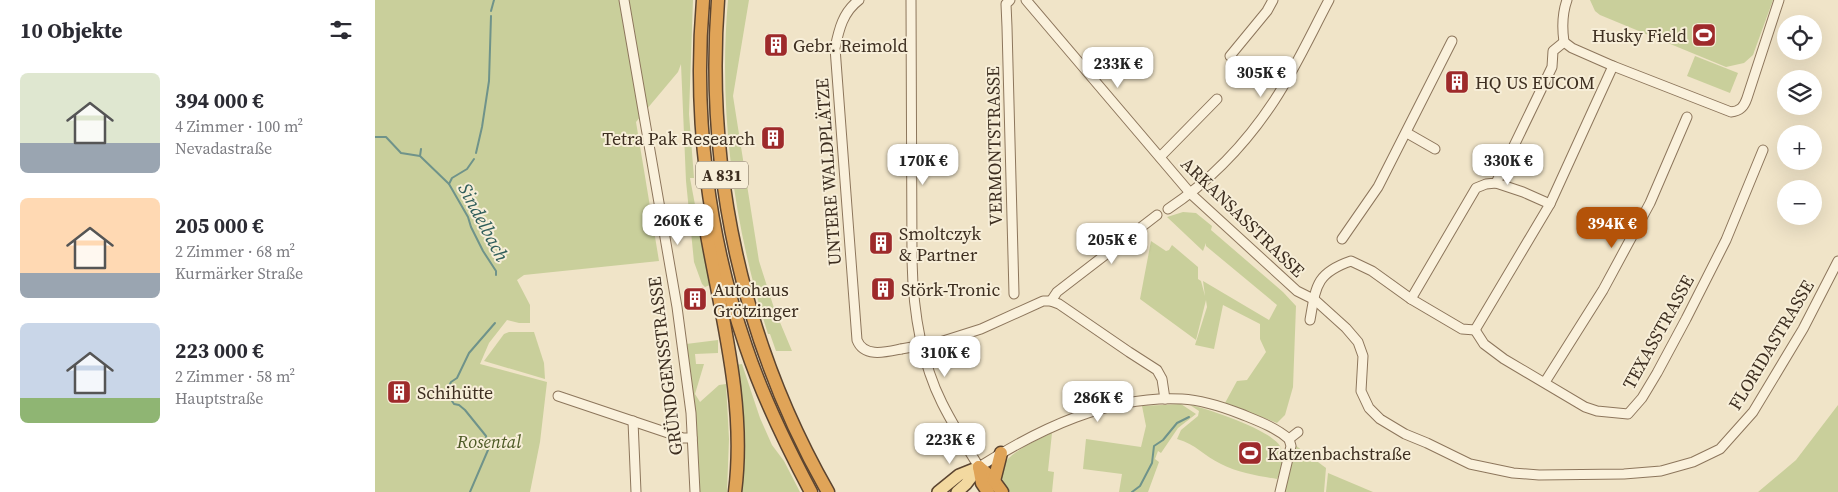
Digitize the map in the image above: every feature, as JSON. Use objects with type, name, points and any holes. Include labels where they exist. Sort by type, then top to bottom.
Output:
[{"type":"highway","name":"A 831","points":[[703,0],[700,85],[707,178],[717,240],[730,296],[745,347],[774,420],[811,492]]},
{"type":"highway","name":"A 831","points":[[719,0],[716,59],[717,112],[722,175],[736,258],[768,364],[795,429],[829,492]]},
{"type":"highway","points":[[707,178],[703,208],[729,347],[737,425],[735,492]]},
{"type":"highway","points":[[991,486],[1001,453]]},
{"type":"highway","points":[[979,467],[982,483],[1002,492]]},
{"type":"main road","points":[[938,492],[959,475],[979,467]]},
{"type":"main road","points":[[957,492],[979,467]]},
{"type":"street","name":"GRÜNDGENSSTRASSE","points":[[624,0],[683,350],[691,413],[695,492]]},
{"type":"street","name":"UNTERE WALDPLÄTZE","points":[[859,0],[845,13],[838,32],[835,48],[857,340],[860,347],[863,350],[874,352],[940,342],[981,329],[1043,301],[1051,301]]},
{"type":"street","points":[[911,0],[912,260],[917,322],[923,350],[942,402],[979,467],[1001,453],[1069,418],[1122,404],[1165,399],[1184,399],[1221,406],[1280,431],[1289,439],[1291,446],[1290,456],[1280,492]]},
{"type":"street","name":"VERMONTSTRASSE","points":[[1010,0],[1006,4],[1014,294]]},
{"type":"street","name":"ARKANSASSTRASSE","points":[[1026,0],[1191,194],[1297,291],[1315,300]]},
{"type":"street","points":[[1230,56],[1267,11],[1273,0]]},
{"type":"street","points":[[1169,209],[1191,194],[1247,137],[1264,115],[1286,81],[1329,0]]},
{"type":"street","points":[[1564,42],[1564,9],[1567,0]]},
{"type":"street","points":[[1564,42],[1572,48],[1613,66],[1731,112],[1737,111],[1742,108],[1747,98],[1779,0]]},
{"type":"street","points":[[1342,239],[1378,187],[1452,41]]},
{"type":"street","points":[[1496,183],[1552,67],[1553,51],[1564,42]]},
{"type":"street","points":[[1310,320],[1317,283],[1334,267],[1351,261],[1371,270],[1411,299],[1462,329],[1475,330],[1550,204],[1613,66]]},
{"type":"street","name":"ARKANSASSTRASSE","points":[[1159,157],[1217,99]]},
{"type":"street","points":[[1545,382],[1603,290],[1651,203],[1687,117]]},
{"type":"street","points":[[1407,133],[1435,149]]},
{"type":"street","name":"TEXASSTRASSE","points":[[1475,330],[1484,344],[1504,359],[1585,407],[1597,411],[1628,414],[1647,389],[1683,325],[1726,240],[1763,150]]},
{"type":"street","points":[[1411,299],[1476,188],[1496,183],[1550,204]]},
{"type":"street","points":[[1157,215],[1057,292],[1051,301],[1059,304],[1157,370],[1162,379],[1165,399]]},
{"type":"street","name":"FLORIDASTRASSE","points":[[1315,300],[1346,328],[1358,342],[1363,356],[1361,391],[1369,408],[1380,419],[1405,434],[1470,464],[1513,473],[1539,475],[1624,474],[1661,470],[1693,462],[1720,449],[1753,412],[1803,329],[1838,261]]},
{"type":"street","points":[[559,396],[683,438],[691,438]]},
{"type":"street","points":[[633,421],[636,492]]},
{"type":"street","points":[[1289,439],[1298,432]]},
{"type":"green space","name":"Rosental","points":[[375,0],[693,0],[689,114],[694,178],[690,178],[710,285],[705,287],[702,284],[694,262],[686,181],[681,64],[678,72],[636,122],[659,261],[524,275],[517,280],[530,305],[530,323],[507,320],[489,343],[480,364],[547,382],[540,442],[530,492],[375,492]]},
{"type":"green space","points":[[728,0],[749,0],[733,96],[759,261],[774,308],[792,351],[776,351],[770,334],[768,334],[756,294],[738,211],[727,127],[725,42]]},
{"type":"green space","name":"Husky Field","points":[[1590,0],[1773,0],[1753,55],[1744,63],[1726,67],[1600,15],[1595,11]]},
{"type":"green space","points":[[1695,56],[1738,73],[1730,93],[1687,76]]},
{"type":"green space","points":[[1183,212],[1196,213],[1212,226],[1211,230],[1283,292],[1296,306],[1293,387],[1285,415],[1277,423],[1225,403],[1237,381],[1247,380],[1266,352],[1260,339],[1260,324],[1223,305],[1214,349],[1195,345],[1207,307],[1206,300],[1196,340],[1140,299],[1151,241],[1166,251],[1172,245],[1198,267],[1198,279],[1201,281],[1205,296],[1203,281],[1269,320],[1277,305],[1206,246],[1206,243],[1203,251],[1167,217]]},
{"type":"green space","points":[[509,332],[534,332],[544,363],[545,379],[484,361],[504,334]]},
{"type":"green space","points":[[718,340],[718,353],[695,354],[696,364],[704,364],[695,394],[700,402],[719,385],[726,384],[729,439],[727,492],[699,492],[695,440],[697,428],[686,344]]},
{"type":"green space","points":[[742,364],[760,418],[772,445],[784,461],[800,492],[740,492],[736,365]]},
{"type":"green space","points":[[1181,404],[1196,414],[1178,428],[1161,453],[1158,451],[1155,459],[1159,462],[1148,492],[1119,492],[1122,474],[1083,469],[1086,439],[1141,447],[1146,426],[1142,406]]},
{"type":"green space","points":[[1190,405],[1239,421],[1265,433],[1274,440],[1280,446],[1283,454],[1282,467],[1277,479],[1234,470],[1215,461],[1184,441],[1177,439],[1181,430],[1198,416],[1199,411]]},
{"type":"green space","points":[[1838,405],[1838,492],[1758,492],[1796,460]]},
{"type":"green space","points":[[1052,433],[1048,471],[1054,472],[1052,492],[1010,492],[1002,478],[1001,470],[1004,463],[1019,450]]},
{"type":"green space","points":[[1295,445],[1326,468],[1324,492],[1283,492]]},
{"type":"green space","points":[[1328,473],[1373,492],[1326,492]]},
{"type":"waterway","points":[[491,11],[494,0]]},
{"type":"waterway","points":[[476,153],[489,81],[491,16]]},
{"type":"waterway","name":"Sindelbach","points":[[375,137],[386,137],[401,153],[420,156],[449,184],[468,217],[483,251],[496,271],[496,275]]},
{"type":"waterway","name":"Sindelbach","points":[[420,156],[421,149]]},
{"type":"waterway","points":[[449,184],[452,178],[467,169],[474,159]]},
{"type":"waterway","name":"Sindelbach","points":[[447,396],[446,392],[451,382],[457,378],[469,353],[495,323]]},
{"type":"waterway","name":"Sindelbach","points":[[452,401],[465,410],[486,436],[488,450],[470,492]]},
{"type":"waterway","points":[[1132,492],[1140,486],[1152,463],[1154,446],[1163,440],[1177,423],[1189,417]]},
{"type":"place","name":"Husky Field","points":[[1704,35]]},
{"type":"place","name":"Gebr. Reimold","points":[[776,45]]},
{"type":"place","name":"HQ US EUCOM","points":[[1457,82]]},
{"type":"place","name":"Tetra Pak Research","points":[[773,138]]},
{"type":"place","name":"Smoltczyk & Partner","points":[[881,243]]},
{"type":"place","name":"Störk-Tronic","points":[[883,289]]},
{"type":"place","name":"Autohaus Grötzinger","points":[[695,299]]},
{"type":"place","name":"Schihütte","points":[[399,392]]},
{"type":"place","name":"Katzenbachstraße","points":[[1250,453]]}]
